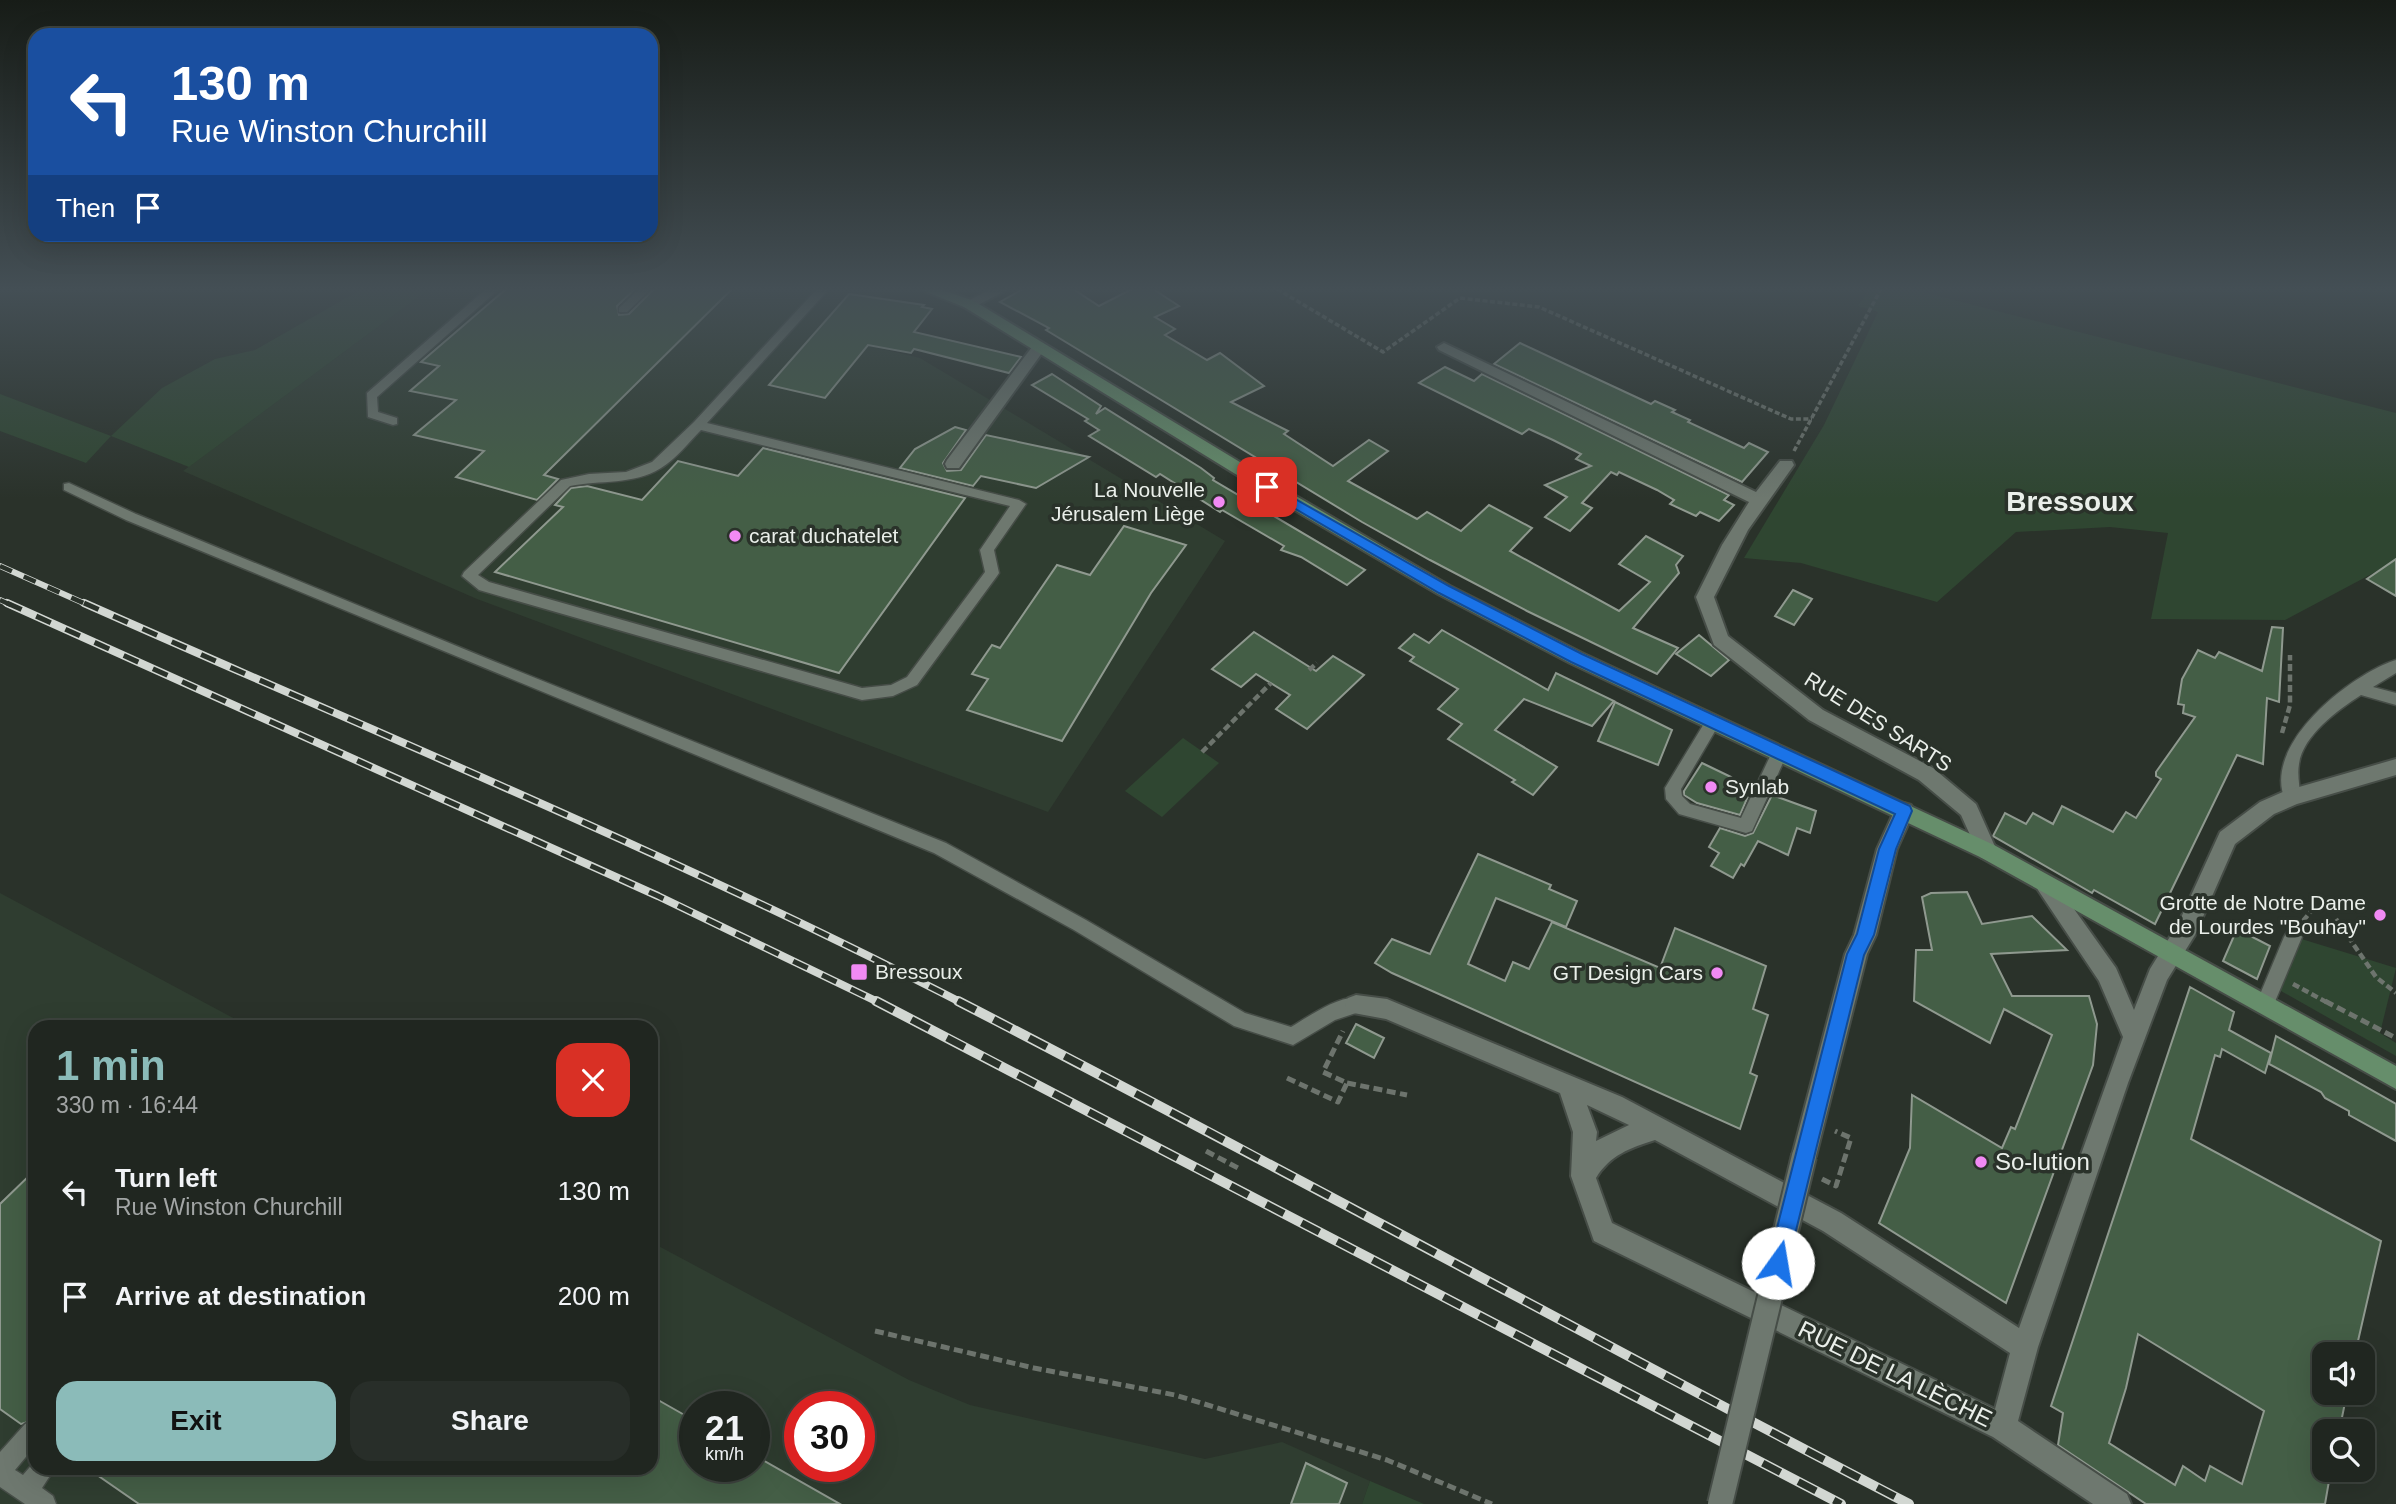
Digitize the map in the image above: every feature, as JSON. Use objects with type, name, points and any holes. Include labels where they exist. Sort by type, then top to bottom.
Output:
[{"type":"main road","points":[[1061,359],[1279,494],[1444,590],[1576,658],[1987,851],[2396,1078]]},
{"type":"street","points":[[953,464],[1030,359]]},
{"type":"street","points":[[1469,359],[1757,499]]},
{"type":"street","name":"RUE DES SARTS","points":[[1786,465],[1757,499],[1719,564],[1705,597],[1720,640],[1815,715],[1926,774],[1969,810],[1987,851]]},
{"type":"street","points":[[2003,1427],[2025,1347],[2116,1083],[2158,976],[2187,929],[2227,838],[2267,808],[2292,797],[2396,766]]},
{"type":"street","points":[[1720,1504],[1811,1166],[1856,954],[1865,935],[1887,849],[1904,811]]},
{"type":"street","points":[[2045,884],[2108,975],[2135,1039]]},
{"type":"street","points":[[1356,1005],[1387,1009],[1614,1105],[1832,1223],[2025,1347]]},
{"type":"street","name":"RUE DE LA LÈCHE","points":[[1570,1088],[1585,1132],[1583,1176],[1604,1232],[2003,1427],[2117,1504]]},
{"type":"street","points":[[1583,1176],[1594,1157],[1612,1142],[1656,1128]]},
{"type":"lane","points":[[393,421],[372,414],[372,396],[414,359]]},
{"type":"lane","points":[[698,425],[1019,504],[987,550],[992,573],[912,681],[893,690],[862,694],[484,586],[469,576],[566,483],[589,478],[627,476],[656,465],[698,425],[758,359]]},
{"type":"lane","points":[[69,488],[449,649],[940,848],[1080,925],[1240,1020],[1293,1035],[1330,1013],[1356,1005]]},
{"type":"lane","points":[[2292,797],[2292,760],[2315,723],[2356,688],[2396,666]]},
{"type":"lane","points":[[2356,688],[2396,699]]},
{"type":"lane","points":[[1713,721],[1673,788],[1674,799],[1685,809],[1746,826],[1779,754]]},
{"type":"lane","points":[[2264,1004],[2292,937]]},
{"type":"lane","points":[[28,1438],[0,1471],[45,1504]]},
{"type":"lane","points":[[24,1490],[38,1475]]},
{"type":"path","points":[[1656,359],[1791,419],[1812,419]]},
{"type":"path","points":[[1786,465],[1844,359]]},
{"type":"path","points":[[2290,655],[2290,705]]},
{"type":"path","points":[[1309,670],[1317,663]]},
{"type":"path","points":[[1202,752],[1271,683]]},
{"type":"path","points":[[2305,918],[2312,910]]},
{"type":"path","points":[[2336,919],[2376,977],[2396,993]]},
{"type":"path","points":[[2276,976],[2396,1038]]},
{"type":"path","points":[[1356,1005],[1323,1072],[1347,1083],[1407,1095]]},
{"type":"path","points":[[1287,1078],[1338,1102],[1347,1083]]},
{"type":"path","points":[[1811,1166],[1836,1186],[1851,1138],[1835,1131]]},
{"type":"path","points":[[1206,1150],[1238,1168]]},
{"type":"path","points":[[875,1331],[1034,1368],[1175,1395],[1387,1460],[1492,1504]]},
{"type":"shaded area","points":[[215,359],[334,359],[189,467],[111,436],[162,388]]},
{"type":"shaded area","points":[[334,359],[922,359],[1225,541],[1048,812],[477,599],[183,471]]},
{"type":"shaded area","points":[[1855,359],[2186,359],[2396,413],[2396,561],[2285,620],[2151,619],[2168,533],[2110,527],[2016,532],[1937,602],[1801,563],[1744,558],[1824,425]]},
{"type":"shaded area","points":[[0,394],[111,436],[86,463],[0,431]]},
{"type":"shaded area","points":[[1183,738],[1219,763],[1162,817],[1125,791]]},
{"type":"shaded area","points":[[0,893],[237,1020],[28,1020],[28,1475],[658,1475],[658,1246],[909,1380],[970,1405],[1205,1459],[1282,1442],[1370,1481],[1362,1504],[0,1504]]},
{"type":"shaded area","points":[[2295,937],[2396,968],[2380,1033],[2396,1043],[2396,1056],[2274,987]]},
{"type":"shaded area","points":[[1370,1481],[1424,1504],[1362,1504]]},
{"type":"building","points":[[424,359],[661,359],[544,475],[558,479],[537,500],[456,477],[484,451],[414,435],[456,400],[410,391],[439,366],[421,362]]},
{"type":"building","points":[[792,359],[856,359],[825,398],[769,385]]},
{"type":"building","points":[[954,359],[1019,359],[1009,373]]},
{"type":"building","points":[[1094,359],[1228,359],[1264,386],[1231,402],[1288,431],[1284,434],[1333,466],[1369,440],[1388,451],[1348,481],[1417,519],[1427,512],[1461,531],[1489,505],[1532,528],[1510,551],[1619,611],[1650,582],[1619,564],[1646,536],[1683,556],[1676,565],[1679,573],[1633,628],[1678,648],[1657,674],[1527,611],[1362,522]]},
{"type":"building","points":[[1500,359],[1555,359],[1651,404],[1655,401],[1675,410],[1672,412],[1690,420],[1688,422],[1744,448],[1749,443],[1768,452],[1742,482],[1494,364]]},
{"type":"building","points":[[1445,367],[1474,381],[1482,374],[1729,495],[1724,500],[1734,505],[1719,521],[1700,512],[1696,516],[1670,504],[1674,500],[1657,490],[1619,472],[1617,475],[1611,472],[1582,503],[1592,508],[1570,531],[1545,517],[1567,497],[1545,485],[1591,466],[1576,459],[1581,454],[1553,440],[1529,429],[1522,434],[1419,383]]},
{"type":"building","points":[[1052,374],[1101,406],[1096,414],[1105,408],[1201,468],[1214,478],[1213,480],[1365,570],[1347,585],[1301,557],[1281,550],[1284,546],[1222,510],[1220,512],[1160,474],[1156,477],[1089,436],[1099,430],[1085,421],[1088,419],[1032,385]]},
{"type":"building","points":[[955,427],[966,430],[943,463],[947,471],[961,470],[986,435],[1089,457],[1036,488],[981,476],[973,486],[900,468],[915,449]]},
{"type":"building","name":"carat duchatelet","points":[[763,448],[965,498],[839,673],[495,572],[563,507],[555,505],[571,488],[587,486],[642,500],[678,461],[738,476]]},
{"type":"building","points":[[1124,526],[1186,545],[1151,593],[1062,741],[967,710],[988,679],[972,674],[992,645],[1000,648],[1057,565],[1090,575]]},
{"type":"building","points":[[2396,559],[2396,596],[2367,579]]},
{"type":"building","points":[[1793,590],[1812,599],[1794,625],[1775,616]]},
{"type":"building","points":[[2272,627],[2283,628],[2279,702],[2267,698],[2263,764],[2237,755],[2155,924],[2094,890],[2092,893],[1993,836],[2005,813],[2026,824],[2033,813],[2053,824],[2062,806],[2113,832],[2126,812],[2136,818],[2161,779],[2156,776],[2156,772],[2195,717],[2183,713],[2184,705],[2178,704],[2182,679],[2198,650],[2215,658],[2219,652],[2262,671]]},
{"type":"building","points":[[1442,630],[1548,690],[1556,673],[1614,701],[1592,726],[1524,699],[1495,730],[1557,767],[1533,795],[1512,782],[1515,780],[1448,739],[1462,724],[1438,709],[1458,689],[1410,661],[1414,657],[1399,648],[1414,634],[1429,643]]},
{"type":"building","points":[[1254,632],[1316,671],[1333,656],[1364,675],[1307,729],[1276,709],[1290,695],[1256,674],[1241,687],[1212,669]]},
{"type":"building","points":[[1699,635],[1729,660],[1711,676],[1676,654]]},
{"type":"building","points":[[1615,702],[1672,730],[1658,765],[1598,741]]},
{"type":"building","name":"Synlab","points":[[1702,763],[1731,777],[1727,783],[1749,794],[1740,815],[1697,803],[1684,795]]},
{"type":"building","points":[[1772,795],[1816,811],[1810,833],[1797,828],[1788,855],[1758,841],[1744,866],[1741,864],[1733,878],[1711,866],[1719,853],[1709,847],[1720,828],[1745,836],[1753,833]]},
{"type":"building","points":[[1478,854],[1551,885],[1549,889],[1577,901],[1566,927],[1496,898],[1468,964],[1505,981],[1513,962],[1529,969],[1552,922],[1660,968],[1675,928],[1766,966],[1753,1009],[1768,1015],[1750,1073],[1757,1076],[1740,1129],[1375,963],[1392,939],[1430,954]]},
{"type":"building","points":[[1967,892],[1982,924],[2032,916],[2067,950],[1991,954],[2012,996],[2089,996],[2097,1024],[2093,1065],[2006,1303],[1879,1223],[1910,1148],[1912,1095],[2002,1148],[2011,1127],[2015,1129],[2052,1035],[2004,1009],[1990,1043],[1914,1001],[1916,950],[1932,950],[1922,897],[1931,893]]},
{"type":"building","points":[[2237,929],[2270,946],[2257,979],[2223,961]]},
{"type":"building","points":[[2190,987],[2234,1012],[2229,1030],[2271,1053],[2265,1073],[2222,1049],[2220,1057],[2215,1055],[2191,1139],[2381,1241],[2358,1342],[2312,1342],[2312,1405],[2345,1405],[2342,1419],[2312,1419],[2312,1482],[2329,1482],[2325,1504],[2146,1504],[2058,1445],[2063,1413],[2051,1406]],"holes":[[[2138,1334],[2264,1411],[2242,1484],[2210,1466],[2205,1481],[2183,1466],[2175,1485],[2109,1443],[2126,1388]]]},
{"type":"building","points":[[1356,1024],[1384,1038],[1374,1058],[1346,1043]]},
{"type":"building","points":[[2276,1036],[2396,1104],[2396,1141],[2349,1115],[2349,1111],[2325,1098],[2321,1092],[2269,1064]]},
{"type":"building","points":[[28,1177],[28,1422],[21,1424],[0,1409],[0,1204]]},
{"type":"building","points":[[658,1400],[679,1412],[679,1482],[770,1482],[770,1464],[784,1472],[784,1482],[801,1482],[840,1504],[139,1504],[97,1475],[658,1475]]},
{"type":"building","points":[[1306,1463],[1347,1483],[1339,1504],[1291,1504]]},
{"type":"railway","points":[[0,566],[88,605]]},
{"type":"railway","points":[[0,600],[11,605]]},
{"type":"railway","points":[[7,603],[658,896],[878,1002]]},
{"type":"railway","points":[[84,603],[636,846],[958,1001]]},
{"type":"railway","points":[[958,1001],[962,1003]]},
{"type":"railway","points":[[958,1001],[1909,1504]]},
{"type":"railway","points":[[878,1002],[1841,1504]]},
{"type":"place","name":"La Nouvelle Jérusalem Liège","points":[[1219,502]]},
{"type":"place","name":"carat duchatelet","points":[[735,536]]},
{"type":"place","name":"Synlab","points":[[1711,787]]},
{"type":"place","name":"Grotte de Notre Dame de Lourdes \"Bouhay\"","points":[[2380,915]]},
{"type":"place","name":"Bressoux","points":[[859,972]]},
{"type":"place","name":"GT Design Cars","points":[[1717,973]]},
{"type":"place","name":"So-lution","points":[[1981,1162]]},
{"type":"district","name":"Bressoux","points":[[2070,501]]},
{"type":"route","points":[[1267,487],[1444,590],[1576,658],[1904,811],[1887,849],[1865,935],[1856,954],[1778,1263]]}]
